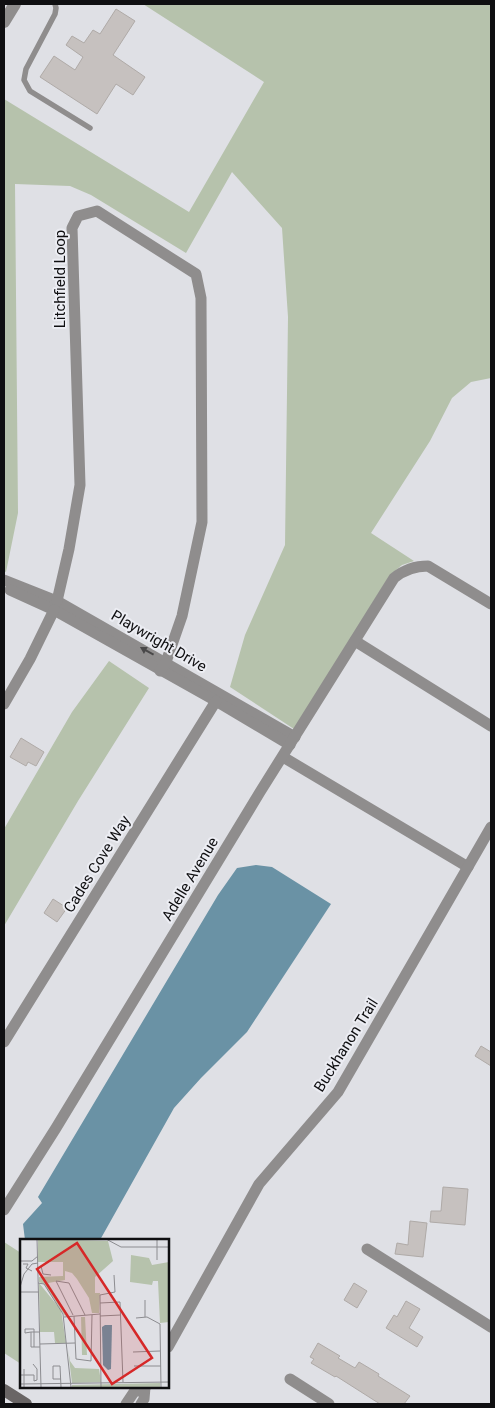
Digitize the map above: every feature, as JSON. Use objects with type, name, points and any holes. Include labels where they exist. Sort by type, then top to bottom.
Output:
[{"type":"main road","points":[[4,1390],[26,1404]]},
{"type":"street","points":[[4,22],[14,4]]},
{"type":"street","name":"Litchfield Loop","points":[[56,606],[69,550],[80,486],[72,228],[78,216],[97,211],[196,274],[201,298],[202,522],[182,616],[163,666]]},
{"type":"street","name":"Adelle Avenue","points":[[4,1210],[394,578],[408,569],[428,566],[491,604]]},
{"type":"street","name":"Playwright Drive","points":[[4,580],[56,606],[293,741]]},
{"type":"street","name":"Playwright Drive","points":[[4,588],[56,606]]},
{"type":"street","points":[[4,704],[30,659],[56,606]]},
{"type":"street","points":[[355,641],[491,726]]},
{"type":"street","name":"Playwright Drive","points":[[163,666],[216,701],[293,741]]},
{"type":"street","name":"Cades Cove Way","points":[[4,1042],[216,701]]},
{"type":"street","points":[[283,757],[468,867]]},
{"type":"street","name":"Buckhanon Trail","points":[[169,1345],[259,1184],[338,1092],[491,826]]},
{"type":"street","points":[[367,1249],[491,1327]]},
{"type":"street","points":[[290,1379],[329,1404]]},
{"type":"street","points":[[126,1404],[134,1392],[143,1388]]},
{"type":"street","points":[[141,1404],[144,1399],[145,1388]]},
{"type":"lane","points":[[55,4],[55,14],[26,69],[24,80],[30,90],[90,128]]},
{"type":"green space","points":[[143,4],[491,4],[491,378],[471,382],[452,398],[430,441],[371,533],[414,561],[402,565],[390,575],[294,729],[230,687],[245,635],[285,545],[288,317],[282,228],[232,172],[186,253],[91,195],[70,186],[15,184],[18,513],[6,572],[4,571],[4,99],[189,212],[264,82]]},
{"type":"green space","points":[[109,661],[149,688],[78,801],[4,926],[4,829],[72,712]]},
{"type":"green space","points":[[4,1242],[20,1252],[20,1363],[4,1353]]},
{"type":"water","points":[[256,865],[272,867],[331,904],[247,1032],[174,1108],[101,1239],[25,1239],[23,1224],[42,1203],[38,1197],[218,895],[237,868]]},
{"type":"building","points":[[116,9],[135,21],[113,55],[145,77],[133,95],[116,84],[97,114],[40,77],[54,56],[75,70],[83,57],[66,45],[72,36],[84,43],[93,30],[100,34]]},
{"type":"building","points":[[21,738],[44,752],[36,766],[28,762],[26,766],[10,757]]},
{"type":"building","points":[[53,899],[67,908],[57,922],[44,913]]},
{"type":"building","points":[[481,1046],[491,1052],[491,1066],[475,1056]]},
{"type":"building","points":[[443,1187],[468,1189],[465,1225],[430,1222],[431,1211],[441,1211]]},
{"type":"building","points":[[410,1221],[427,1223],[423,1257],[395,1254],[397,1243],[408,1245]]},
{"type":"building","points":[[354,1283],[367,1291],[357,1308],[344,1300]]},
{"type":"building","points":[[406,1301],[420,1309],[409,1328],[423,1337],[417,1347],[386,1328],[394,1315],[397,1317]]},
{"type":"building","points":[[318,1343],[340,1356],[338,1358],[355,1368],[359,1362],[410,1396],[404,1404],[380,1404],[336,1376],[311,1363],[314,1359],[310,1357]]}]
